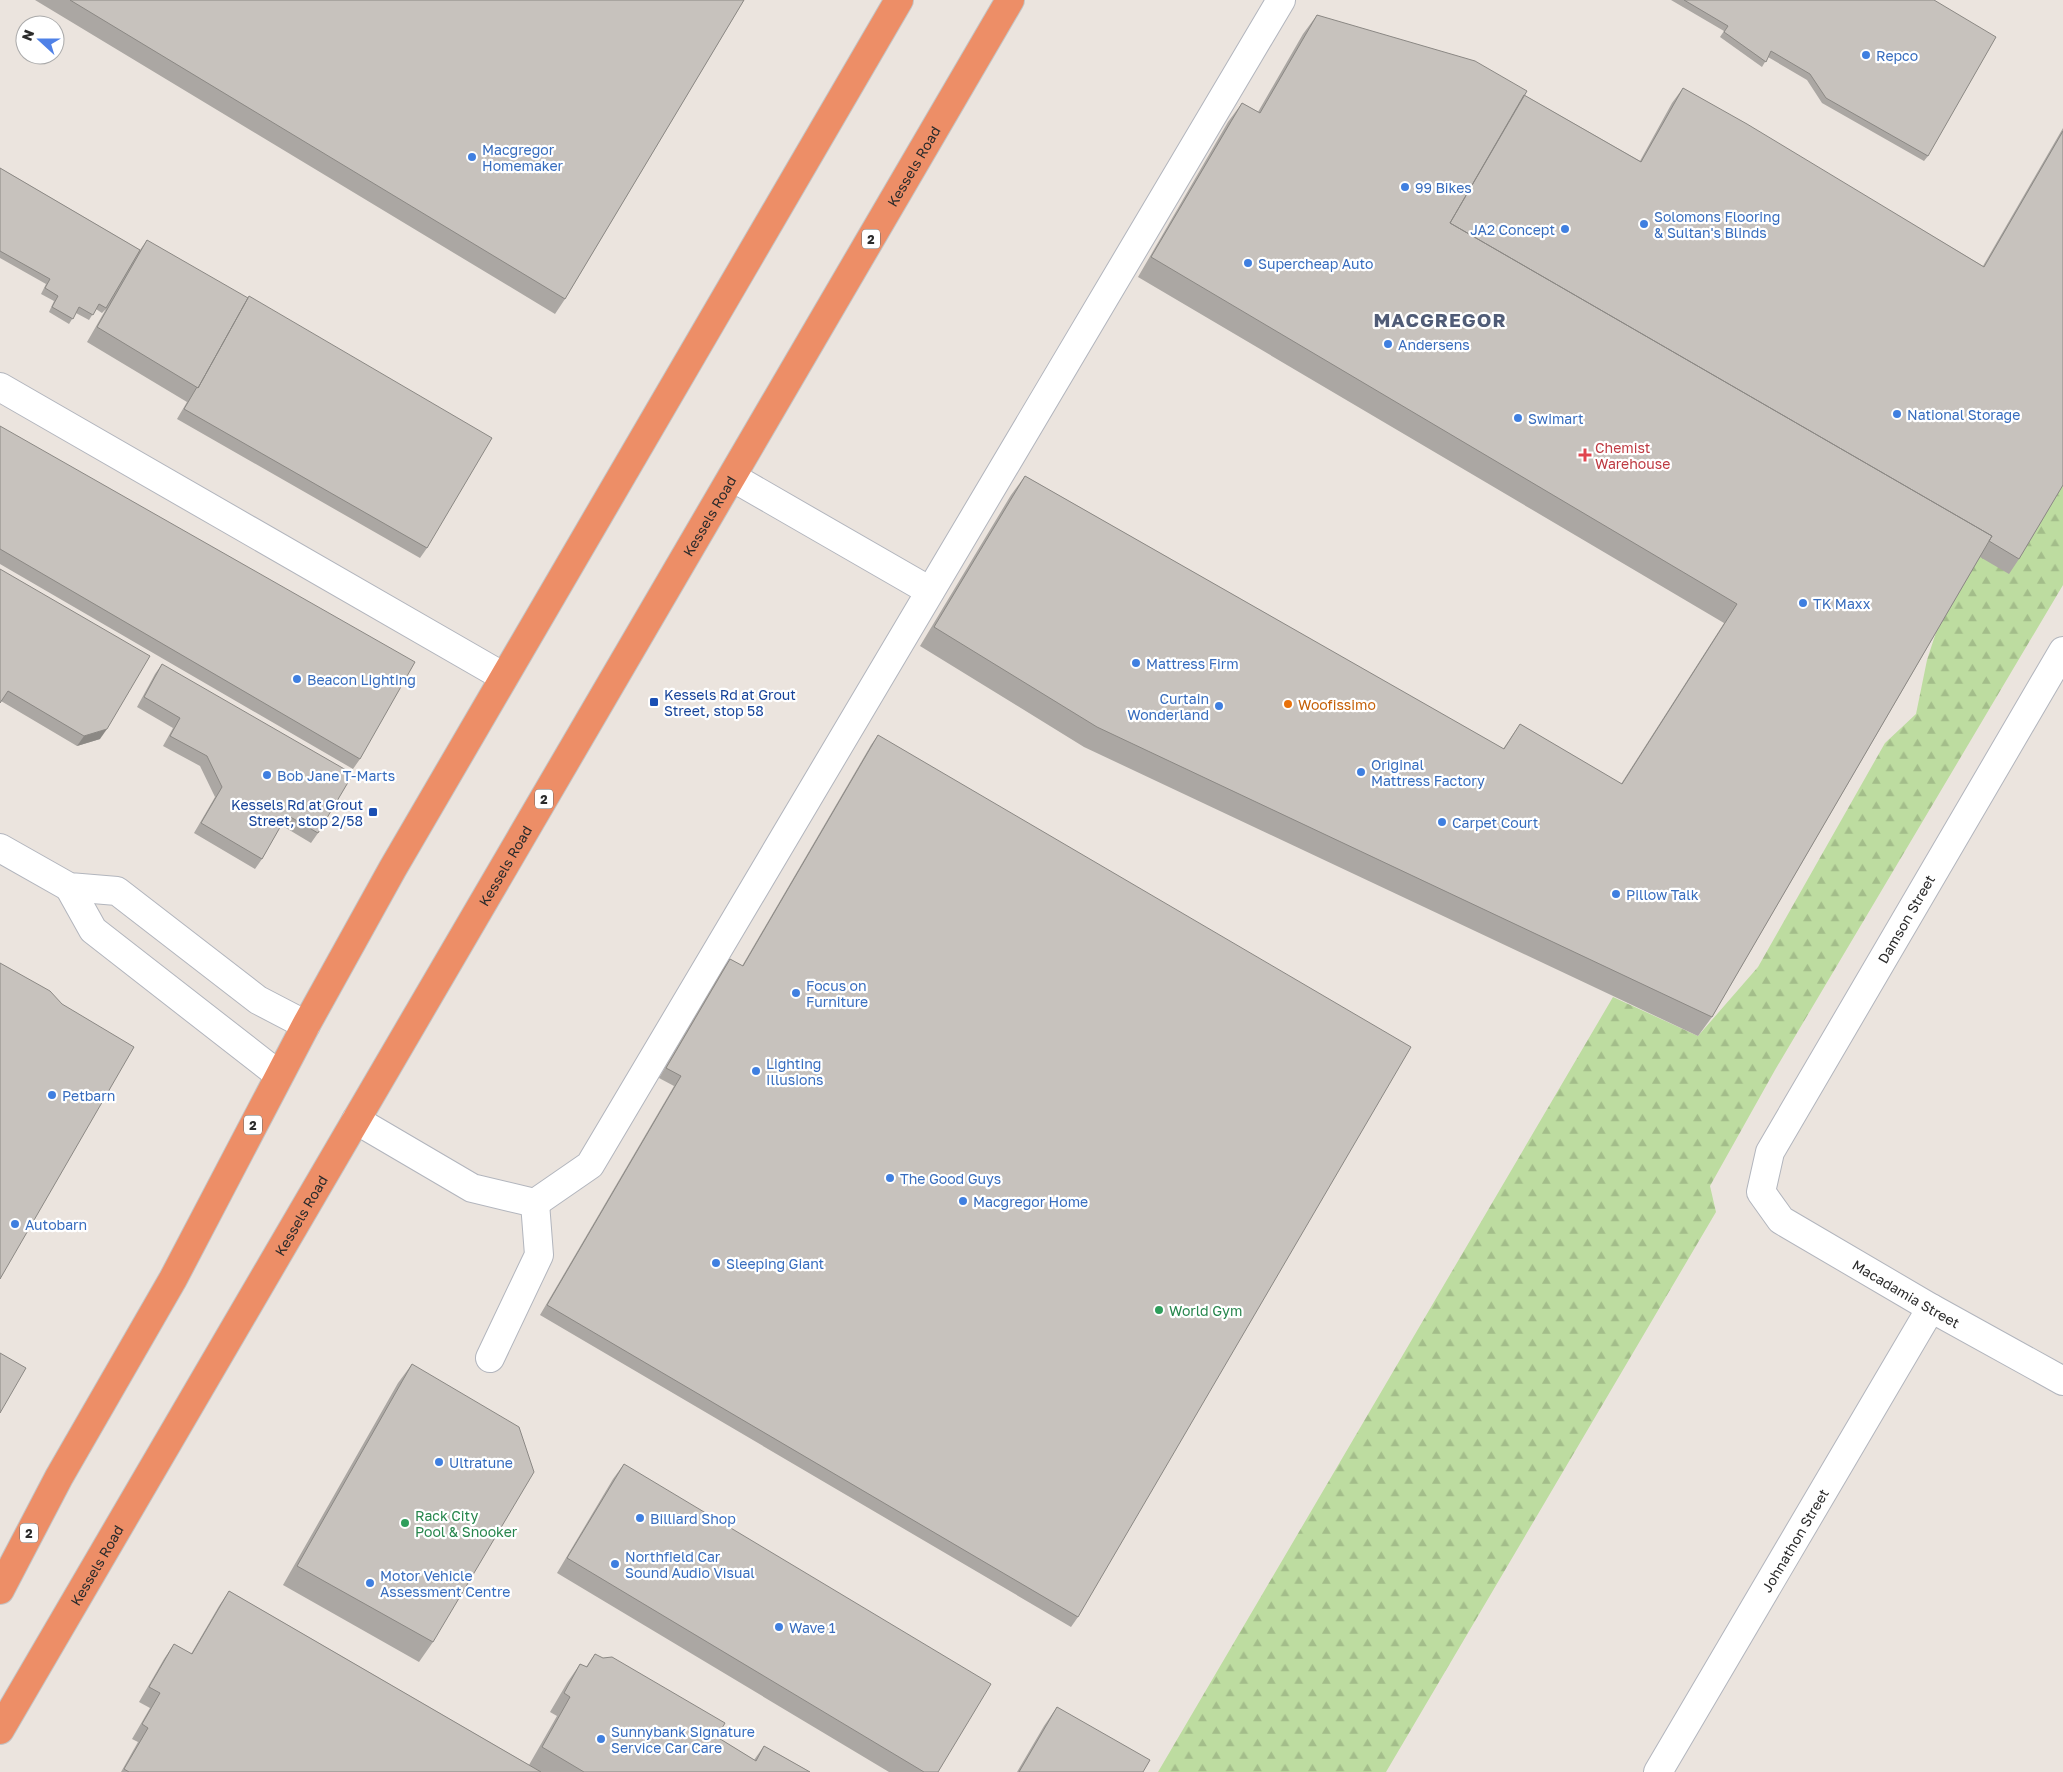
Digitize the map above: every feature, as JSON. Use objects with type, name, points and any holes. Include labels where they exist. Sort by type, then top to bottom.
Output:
[{"type":"highway","name":"2","points":[[0,1590],[59,1477],[173,1279],[306,1025],[393,868],[899,0]]},
{"type":"highway","name":"Kessels Road","points":[[0,1730],[1010,0]]},
{"type":"highway","points":[[0,1554],[59,1477]]},
{"type":"street","points":[[356,1120],[472,1188],[535,1203],[590,1165],[1281,0]]},
{"type":"street","points":[[0,387],[504,678]]},
{"type":"street","points":[[732,478],[930,591]]},
{"type":"street","name":"Damson Street","points":[[1761,1192],[1770,1152],[2063,652]]},
{"type":"street","points":[[0,848],[69,887],[117,892],[258,1000],[306,1025]]},
{"type":"street","points":[[69,887],[93,930],[279,1076]]},
{"type":"street","name":"Macadamia Street","points":[[1761,1192],[1781,1220],[1931,1308],[2063,1381]]},
{"type":"street","points":[[490,1358],[539,1255],[535,1203]]},
{"type":"street","name":"Johnathon Street","points":[[1658,1772],[1931,1308]]},
{"type":"green space","points":[[2063,482],[2063,585],[1775,1070],[1710,1186],[1716,1212],[1386,1772],[1158,1772],[1613,997],[1698,1036],[1758,967],[1885,743],[1916,714],[1927,660],[1940,620],[1978,556]]},
{"type":"building","name":"Macgregor Homemaker","points":[[70,0],[744,0],[565,299]]},
{"type":"building","points":[[1684,0],[1934,0],[1996,37],[1928,156],[1826,98],[1810,74],[1771,51],[1766,62],[1724,32],[1728,26]]},
{"type":"building","points":[[1317,15],[1475,61],[1527,91],[1450,223],[1992,536],[1712,1017],[1097,727],[934,627],[1025,476],[1504,749],[1520,724],[1622,784],[1737,604],[1151,257],[1242,103],[1260,113]]},
{"type":"building","name":"National Storage","points":[[1683,88],[1747,124],[1984,267],[2063,131],[2063,485],[2019,559],[1989,541],[1992,536],[1450,223],[1524,95],[1641,162]]},
{"type":"building","points":[[0,168],[140,250],[106,308],[99,304],[93,315],[79,307],[73,319],[52,307],[58,296],[45,288],[50,279],[0,251]]},
{"type":"building","points":[[147,240],[248,298],[198,388],[97,327]]},
{"type":"building","points":[[249,296],[492,438],[427,548],[184,409],[198,388]]},
{"type":"building","points":[[0,426],[415,662],[360,759],[0,549]]},
{"type":"building","points":[[0,569],[150,656],[107,729],[84,736],[8,691],[0,703]]},
{"type":"building","name":"Bob Jane T-Marts","points":[[162,664],[353,774],[318,833],[287,815],[262,859],[201,823],[222,787],[207,756],[170,736],[180,718],[144,697]]},
{"type":"building","name":"Macgregor Home","points":[[878,735],[1411,1047],[1078,1617],[547,1305],[681,1076],[666,1068],[730,959],[743,966]]},
{"type":"building","name":"Petbarn","points":[[0,963],[50,991],[62,1004],[134,1047],[0,1279]]},
{"type":"building","points":[[0,1353],[26,1368],[0,1413]]},
{"type":"building","points":[[412,1364],[519,1427],[534,1472],[433,1642],[297,1566]]},
{"type":"building","points":[[624,1464],[991,1684],[938,1772],[924,1772],[567,1558]]},
{"type":"building","points":[[229,1591],[541,1772],[129,1772],[124,1769],[148,1728],[142,1724],[160,1693],[149,1687],[174,1644],[192,1654]]},
{"type":"building","points":[[595,1654],[603,1658],[612,1657],[725,1723],[717,1737],[756,1761],[764,1746],[810,1772],[584,1772],[542,1747],[570,1697],[564,1693],[580,1664],[587,1667]]},
{"type":"building","points":[[1057,1707],[1150,1760],[1143,1772],[1019,1772]]},
{"type":"place","name":"Repco","points":[[1866,55]]},
{"type":"place","name":"Macgregor Homemaker","points":[[472,157]]},
{"type":"place","name":"99 Bikes","points":[[1405,187]]},
{"type":"place","name":"Solomons Flooring & Sultan's Blinds","points":[[1644,224]]},
{"type":"place","name":"JA2 Concept","points":[[1565,229]]},
{"type":"place","name":"Supercheap Auto","points":[[1248,263]]},
{"type":"place","name":"Andersens","points":[[1388,344]]},
{"type":"place","name":"National Storage","points":[[1897,414]]},
{"type":"place","name":"Swimart","points":[[1518,418]]},
{"type":"place","name":"Chemist Warehouse","points":[[1585,455]]},
{"type":"place","name":"TK Maxx","points":[[1803,603]]},
{"type":"place","name":"Mattress Firm","points":[[1136,663]]},
{"type":"place","name":"Beacon Lighting","points":[[297,679]]},
{"type":"place","name":"Kessels Rd at Grout Street, stop 58","points":[[654,702]]},
{"type":"place","name":"Woofissimo","points":[[1288,704]]},
{"type":"place","name":"Curtain Wonderland","points":[[1219,706]]},
{"type":"place","name":"Original Mattress Factory","points":[[1361,772]]},
{"type":"place","name":"Bob Jane T-Marts","points":[[267,775]]},
{"type":"place","name":"Kessels Rd at Grout Street, stop 2/58","points":[[373,812]]},
{"type":"place","name":"Carpet Court","points":[[1442,822]]},
{"type":"place","name":"Pillow Talk","points":[[1616,894]]},
{"type":"place","name":"Focus on Furniture","points":[[796,993]]},
{"type":"place","name":"Lighting Illusions","points":[[756,1071]]},
{"type":"place","name":"Petbarn","points":[[52,1095]]},
{"type":"place","name":"The Good Guys","points":[[890,1178]]},
{"type":"place","name":"Macgregor Home","points":[[963,1201]]},
{"type":"place","name":"Autobarn","points":[[15,1224]]},
{"type":"place","name":"Sleeping Giant","points":[[716,1263]]},
{"type":"place","name":"World Gym","points":[[1159,1310]]},
{"type":"place","name":"Ultratune","points":[[439,1462]]},
{"type":"place","name":"Billiard Shop","points":[[640,1518]]},
{"type":"place","name":"Rack City Pool & Snooker","points":[[405,1523]]},
{"type":"place","name":"Northfield Car Sound Audio Visual","points":[[615,1564]]},
{"type":"place","name":"Motor Vehicle Assessment Centre","points":[[370,1583]]},
{"type":"place","name":"Wave 1","points":[[779,1627]]},
{"type":"place","name":"Sunnybank Signature Service Car Care","points":[[601,1739]]},
{"type":"district","name":"MACGREGOR","points":[[1440,319]]}]
